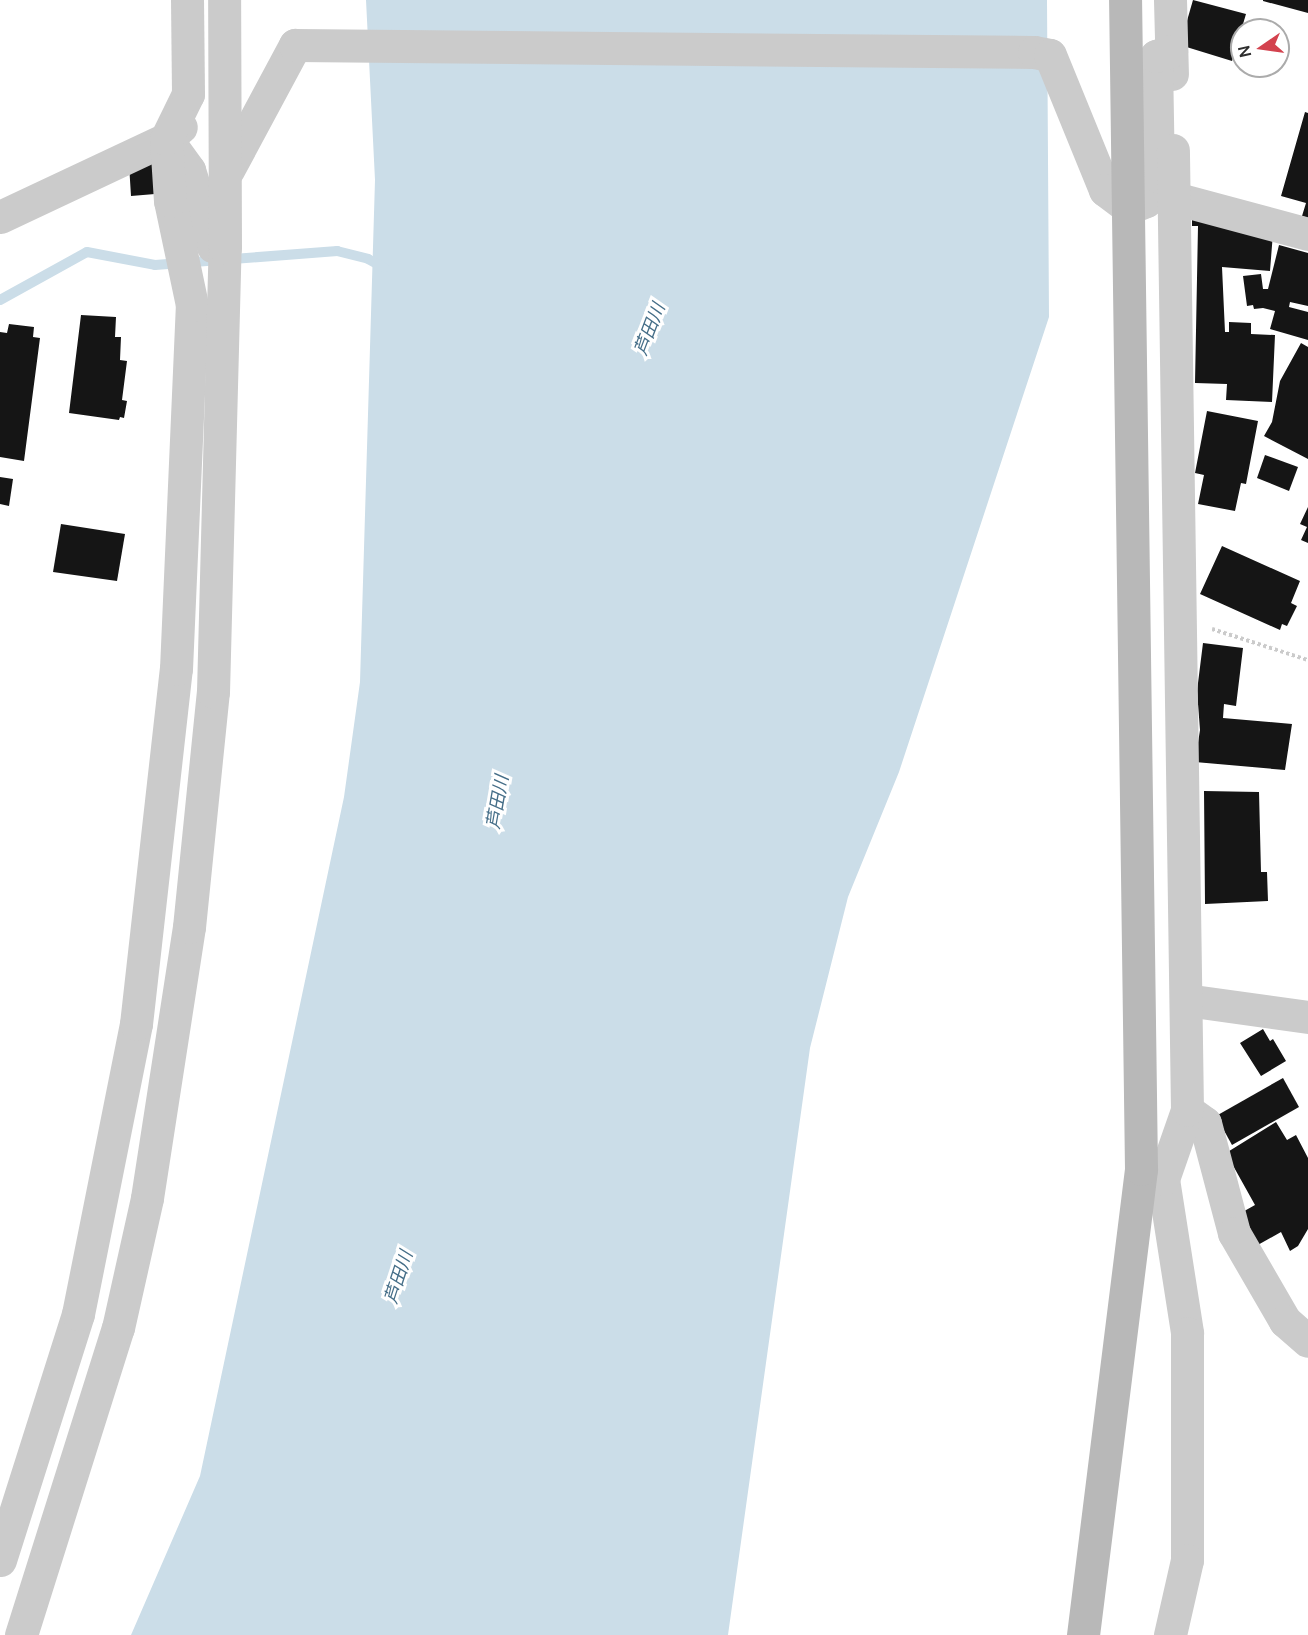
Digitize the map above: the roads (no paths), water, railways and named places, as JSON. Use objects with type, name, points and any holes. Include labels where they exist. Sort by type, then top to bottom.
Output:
[{"type":"street","points":[[0,1560],[78,1314],[136,1024],[176,669],[192,305],[170,201],[166,139],[188,94],[187,0]]},
{"type":"street","points":[[21,1635],[118,1328],[147,1198],[189,927],[213,692],[225,248],[224,0]]},
{"type":"street","points":[[1083,1635],[1152,1174],[1125,0]]},
{"type":"street","points":[[1170,0],[1187,1110],[1152,1174],[1188,1333],[1187,1560],[1170,1635]]},
{"type":"street","points":[[225,175],[295,45],[1034,52],[1050,55],[1105,190],[1129,208]]},
{"type":"street","points":[[1129,208],[1146,201],[1158,176],[1156,56],[1171,51]]},
{"type":"street","points":[[0,217],[166,139],[196,115],[225,59]]},
{"type":"street","points":[[166,139],[189,170],[213,246],[225,248]]},
{"type":"street","points":[[1174,198],[1308,234]]},
{"type":"street","points":[[1185,1000],[1308,1017]]},
{"type":"street","points":[[1187,1110],[1205,1123],[1234,1233],[1285,1321],[1308,1341]]},
{"type":"water","name":"芦田川","points":[[366,0],[1047,0],[1049,317],[899,772],[848,897],[810,1048],[728,1635],[131,1635],[200,1476],[344,797],[360,682],[375,180]]},
{"type":"waterway","points":[[0,300],[87,252],[155,265],[337,251],[368,259],[384,268]]}]
